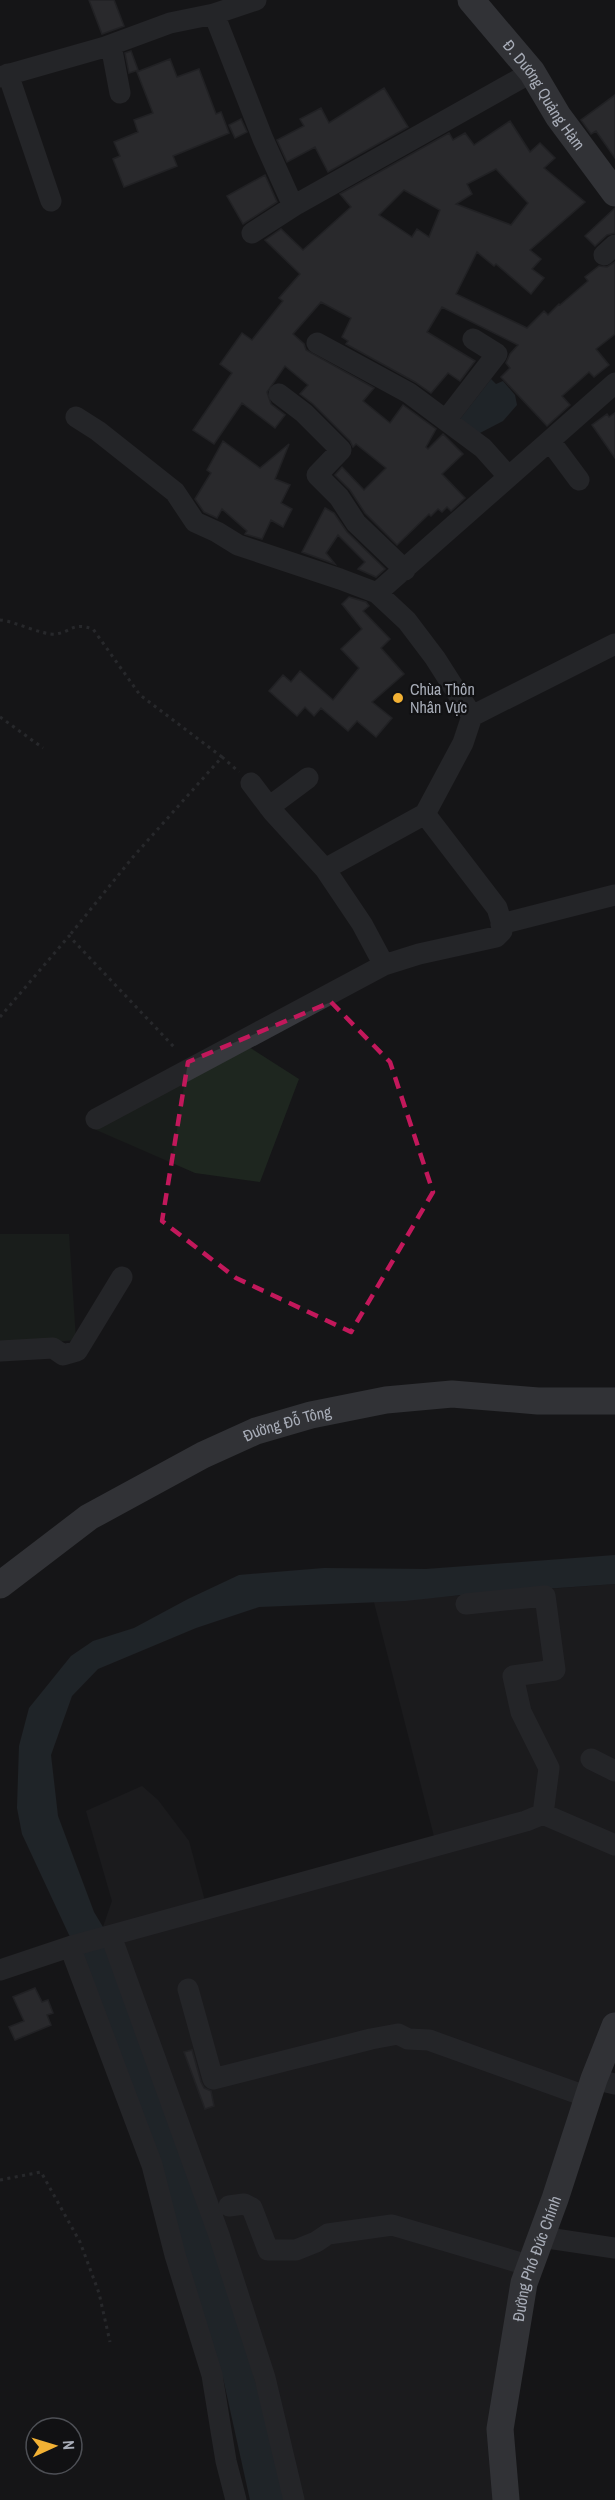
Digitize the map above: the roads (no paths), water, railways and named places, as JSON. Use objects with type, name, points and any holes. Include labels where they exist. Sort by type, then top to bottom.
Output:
[{"type":"main road","name":"Đ. Dương Quảng Hàm","points":[[471,0],[532,72],[558,116],[615,193]]},
{"type":"main road","name":"Đường Đỗ Tông","points":[[0,1585],[89,1517],[203,1455],[256,1431],[311,1415],[386,1400],[452,1394],[538,1401],[615,1401]]},
{"type":"main road","name":"Đường Phó Đức Chính","points":[[506,2500],[500,2429],[524,2283],[599,2087],[615,2026]]},
{"type":"street","points":[[51,201],[4,76],[111,45],[170,23],[214,14],[256,0]]},
{"type":"street","points":[[214,14],[263,139],[290,199],[297,204]]},
{"type":"street","points":[[111,45],[120,93]]},
{"type":"street","points":[[252,233],[297,204],[532,72]]},
{"type":"street","points":[[446,420],[497,354],[473,339]]},
{"type":"street","points":[[317,343],[409,393],[483,448],[508,476]]},
{"type":"street","points":[[377,593],[508,476],[613,389]]},
{"type":"street","points":[[279,394],[304,413],[341,450],[317,475],[339,497],[356,524],[405,570]]},
{"type":"street","points":[[76,417],[98,431],[175,492],[195,522],[238,545],[377,593],[407,621],[435,658],[472,716]]},
{"type":"street","points":[[550,441],[579,480]]},
{"type":"street","points":[[326,868],[425,814],[463,742],[472,716],[615,646]]},
{"type":"street","points":[[269,807],[308,777]]},
{"type":"street","points":[[251,783],[269,807],[326,868],[362,924],[384,965]]},
{"type":"street","points":[[96,1119],[384,965],[419,954],[496,937],[502,931],[497,908],[425,814]]},
{"type":"street","points":[[501,924],[615,895]]},
{"type":"street","points":[[0,1351],[53,1348],[68,1361],[77,1351],[122,1277]]},
{"type":"street","points":[[466,1604],[545,1596],[555,1670],[513,1676],[521,1712],[549,1768],[543,1814]]},
{"type":"street","points":[[0,1970],[71,1946],[110,1942],[526,1821],[543,1814],[615,1845]]},
{"type":"street","points":[[110,1942],[219,2235],[258,2356],[294,2500]]},
{"type":"street","points":[[71,1946],[152,2165],[175,2255],[212,2375],[226,2461],[236,2500]]},
{"type":"street","points":[[188,1989],[213,2079],[398,2034],[408,2039],[429,2040],[599,2087]]},
{"type":"street","points":[[229,2206],[244,2204],[252,2208],[268,2250],[296,2250],[328,2234],[392,2225],[531,2266]]},
{"type":"street","points":[[541,2236],[615,2248]]},
{"type":"place","name":"Chùa Thôn Nhân Vực","points":[[398,698]]}]
